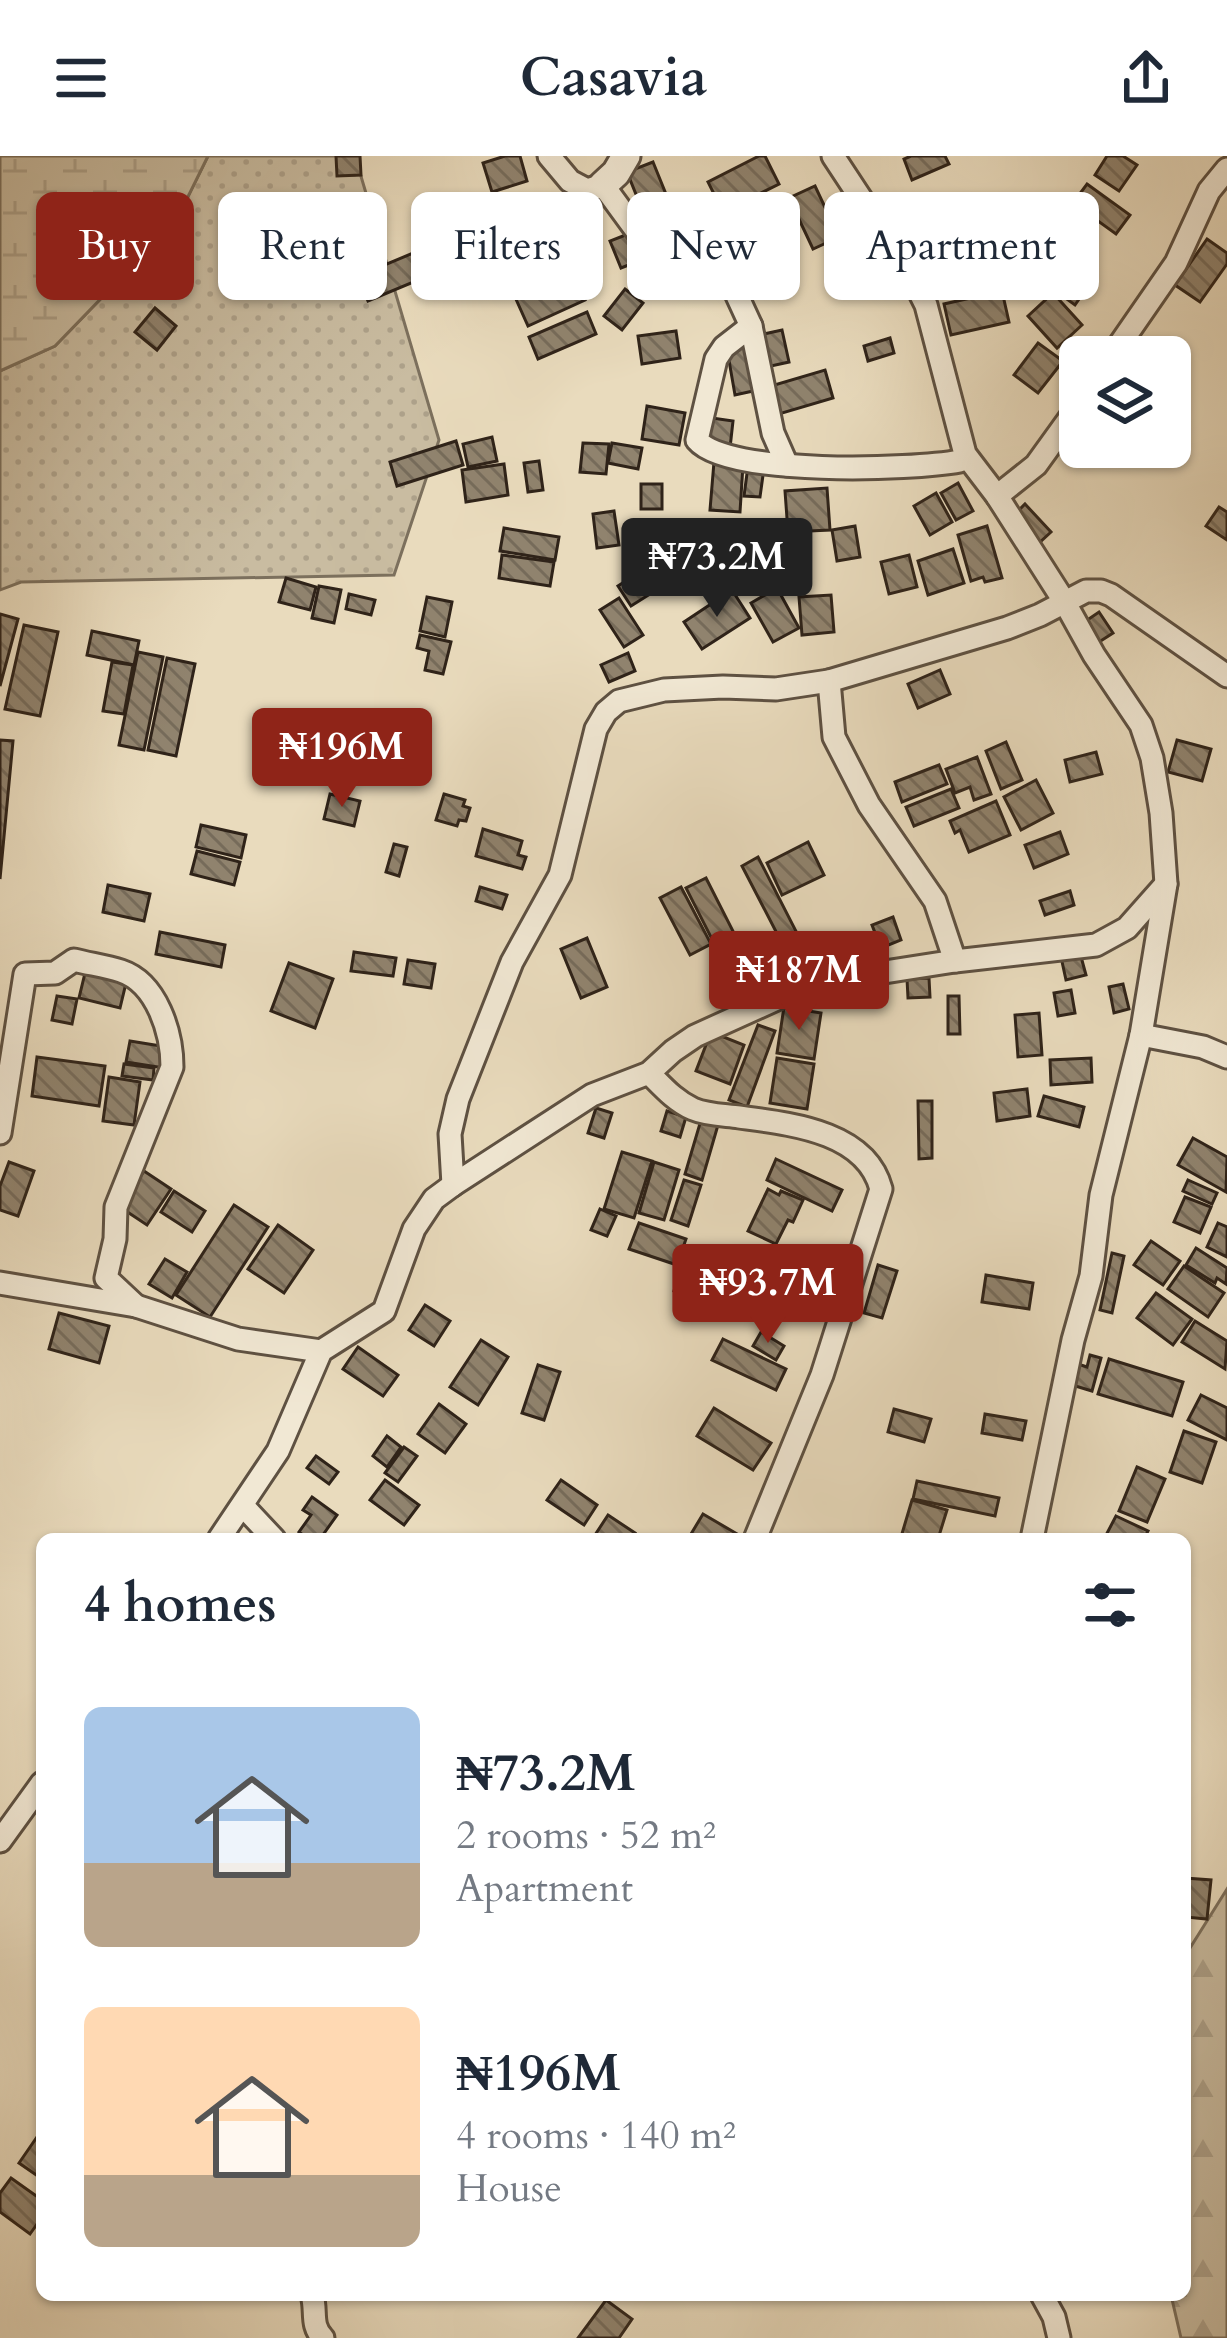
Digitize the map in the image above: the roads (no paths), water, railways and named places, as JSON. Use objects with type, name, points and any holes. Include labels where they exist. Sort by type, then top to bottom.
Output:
[{"type":"street","points":[[549,156],[570,181],[587,190],[607,188],[638,156]]},
{"type":"street","points":[[607,188],[626,156]]},
{"type":"street","points":[[832,156],[926,304],[965,454],[997,496],[1141,725],[1161,813],[1166,884],[1141,1035],[1101,1196],[1091,1276],[1072,1340],[1032,1533]]},
{"type":"street","points":[[1126,336],[1176,263],[1210,191],[1227,169]]},
{"type":"street","points":[[607,188],[652,252],[684,243],[704,247],[734,290],[751,326],[773,433],[787,465]]},
{"type":"street","points":[[751,326],[716,359],[697,440],[702,447],[787,465],[867,469],[935,465],[960,461],[965,454]]},
{"type":"street","points":[[997,496],[1036,465],[1059,433]]},
{"type":"street","points":[[453,1185],[450,1134],[458,1099],[512,962],[560,874],[596,729],[619,701],[664,690],[776,689],[829,681],[1006,628],[1086,591],[1111,595],[1227,676]]},
{"type":"street","points":[[829,681],[834,737],[869,805],[935,901],[955,961]]},
{"type":"street","points":[[223,1533],[278,1450],[321,1351],[384,1311],[414,1228],[434,1199],[453,1185],[592,1095],[650,1073],[695,1036],[790,993],[845,978],[1096,945],[1126,928],[1166,884]]},
{"type":"street","points":[[0,1133],[26,974],[55,974],[74,961],[126,972],[146,989],[162,1013],[172,1067],[116,1207],[116,1239],[106,1278],[136,1306]]},
{"type":"street","points":[[1141,1035],[1203,1047],[1227,1058]]},
{"type":"street","points":[[650,1073],[697,1112],[816,1130],[835,1139],[868,1159],[881,1189],[822,1375],[757,1533]]},
{"type":"street","points":[[0,1283],[136,1306],[238,1339],[321,1351]]},
{"type":"street","points":[[242,1505],[268,1533]]},
{"type":"street","points":[[0,1840],[36,1792]]},
{"type":"street","points":[[314,2301],[316,2332],[323,2338]]},
{"type":"street","points":[[1045,2301],[1059,2338]]}]
